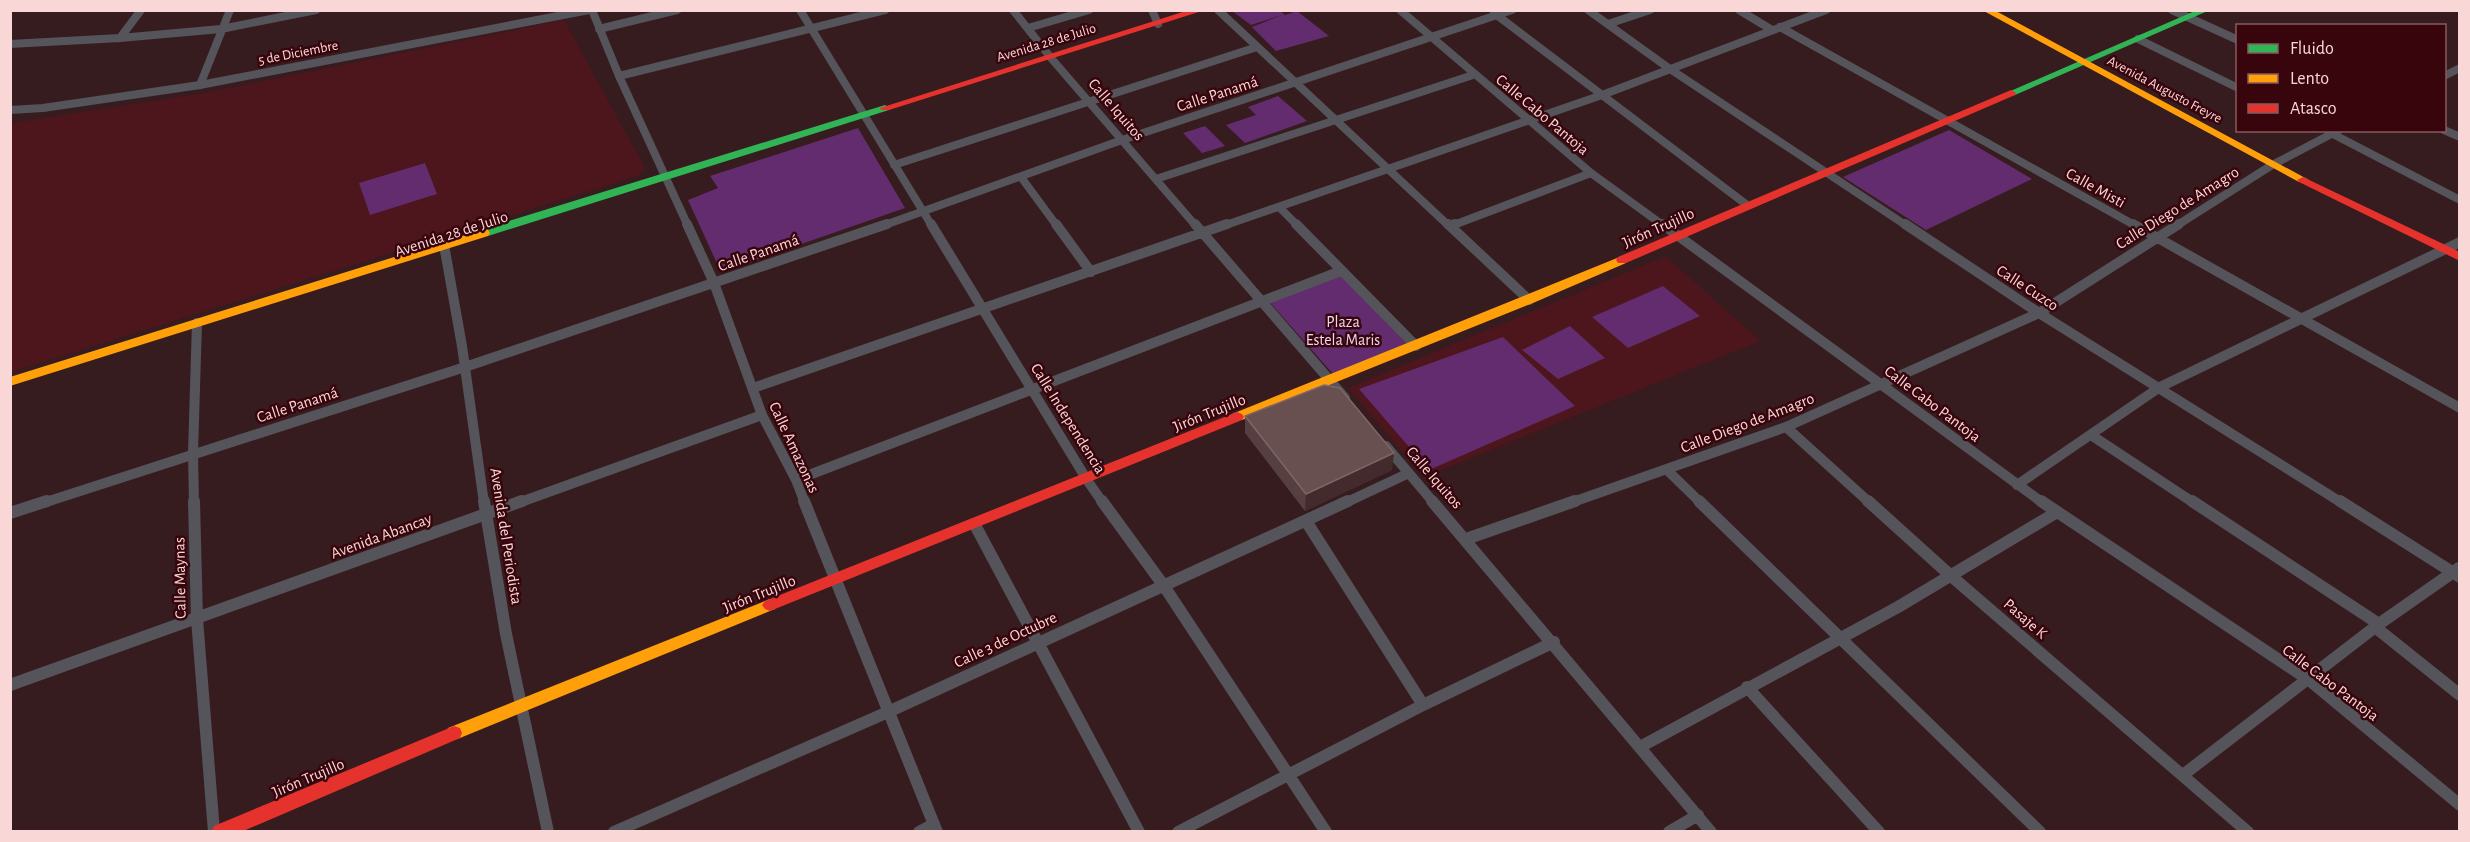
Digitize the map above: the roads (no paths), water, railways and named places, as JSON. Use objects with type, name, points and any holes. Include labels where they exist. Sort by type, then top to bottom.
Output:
[{"type":"street","points":[[120,39],[141,10]]},
{"type":"street","points":[[200,85],[230,10]]},
{"type":"street","points":[[10,44],[120,39],[221,29],[316,10]]},
{"type":"street","name":"Calle Amazonas","points":[[591,10],[714,283],[762,415],[796,480],[936,828]]},
{"type":"street","name":"5 de Diciembre","points":[[10,110],[43,108],[200,85],[591,10]]},
{"type":"street","points":[[599,29],[677,10]]},
{"type":"street","name":"Calle Independencia","points":[[800,10],[810,30],[1087,480],[1164,586],[1326,831]]},
{"type":"street","points":[[619,76],[885,10]]},
{"type":"street","name":"Calle Iquitos","points":[[1013,10],[1051,58],[1352,406]]},
{"type":"street","points":[[1028,28],[1089,10]]},
{"type":"street","points":[[1152,10],[1158,24]]},
{"type":"street","points":[[1218,10],[1529,300]]},
{"type":"street","name":"Calle Cabo Pantoja","points":[[1400,10],[1591,174],[2057,513],[2309,680],[2460,805]]},
{"type":"street","name":"Calle Panamá","points":[[10,513],[465,367],[923,212],[1122,140],[1296,83],[1493,13],[1512,10]]},
{"type":"street","name":"Calle Cuzco","points":[[1588,10],[1670,69],[2039,313],[2458,572]]},
{"type":"street","points":[[1608,24],[1650,10]]},
{"type":"street","name":"Calle Misti","points":[[1738,10],[2302,317],[2460,408]]},
{"type":"street","name":"Avenida Augusto Freyre","points":[[1986,10],[2272,165],[2460,257]]},
{"type":"street","points":[[2172,10],[2236,39]]},
{"type":"street","name":"Jirón Trujillo","points":[[220,831],[519,706],[1087,480],[1529,300],[2079,62],[2205,10]]},
{"type":"street","name":"Avenida 28 de Julio","points":[[10,382],[242,313],[1196,11]]},
{"type":"street","points":[[753,388],[1602,95],[1826,11]]},
{"type":"street","points":[[1493,13],[1747,205]]},
{"type":"street","points":[[2138,39],[2236,87]]},
{"type":"street","points":[[894,165],[1257,47]]},
{"type":"street","points":[[2446,75],[2460,68]]},
{"type":"street","points":[[1156,179],[1473,75]]},
{"type":"street","points":[[2446,130],[2460,137]]},
{"type":"street","points":[[2332,132],[2460,200]]},
{"type":"street","name":"Calle Diego de Amagro","points":[[1466,539],[1786,427],[2039,313],[2272,165],[2332,132]]},
{"type":"street","points":[[1450,226],[1591,174]]},
{"type":"street","points":[[1021,177],[1091,272]]},
{"type":"street","points":[[1279,207],[1416,346]]},
{"type":"street","points":[[2018,485],[2160,387],[2460,242]]},
{"type":"street","name":"Avenida del Periodista","points":[[445,248],[486,515],[519,706],[548,831]]},
{"type":"street","points":[[796,480],[1341,271]]},
{"type":"street","name":"Avenida 28 de Julio","points":[[10,391],[196,327]]},
{"type":"street","name":"Calle Maynas","points":[[196,327],[193,453],[196,619],[214,831]]},
{"type":"street","name":"Avenida Abancay","points":[[10,686],[762,415]]},
{"type":"street","name":"Pasaje K","points":[[1786,427],[1950,575],[2248,831]]},
{"type":"street","points":[[2091,435],[2377,626],[2460,695]]},
{"type":"street","name":"Calle Iquitos","points":[[1380,439],[1554,642],[1711,831]]},
{"type":"street","points":[[1666,469],[2040,831]]},
{"type":"street","name":"Calle 3 de Octubre","points":[[614,831],[888,712],[1408,473]]},
{"type":"street","points":[[1640,747],[1747,687],[1842,638],[2057,513]]},
{"type":"street","points":[[1306,521],[1423,705]]},
{"type":"street","points":[[975,525],[1139,831]]},
{"type":"street","points":[[2182,775],[2377,626],[2458,572]]},
{"type":"street","points":[[1178,831],[1423,705],[1554,642]]},
{"type":"street","points":[[1747,687],[1879,831]]},
{"type":"street","points":[[1669,831],[1698,815]]},
{"type":"street","points":[[919,831],[936,828]]},
{"type":"park label","name":"Plaza Estela Maris","points":[[1343,330]]}]
